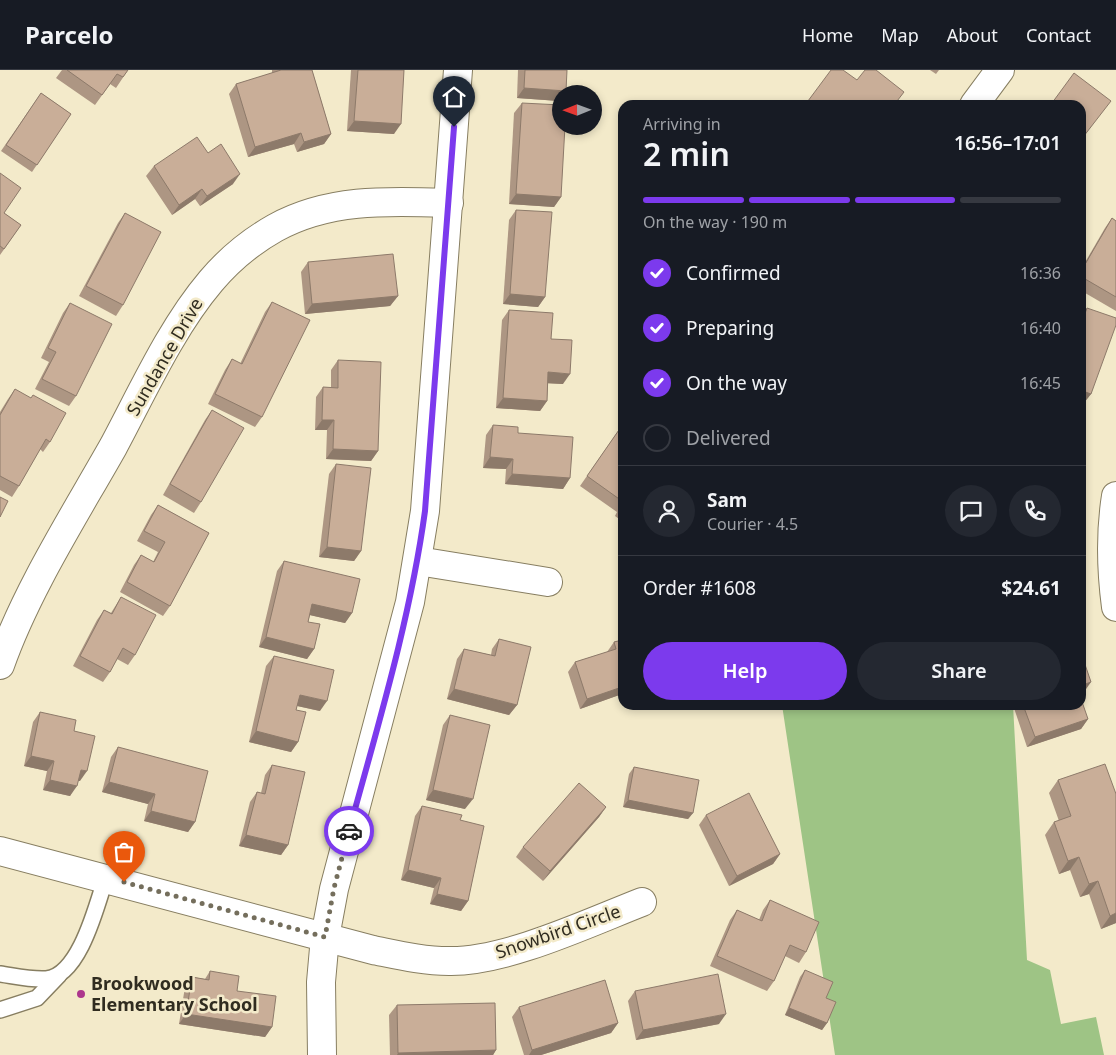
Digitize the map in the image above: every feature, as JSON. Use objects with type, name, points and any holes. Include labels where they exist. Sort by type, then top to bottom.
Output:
[{"type":"street","points":[[322,1055],[321,982],[325,937],[334,888],[410,602],[425,511],[458,70]]},
{"type":"street","points":[[978,100],[1000,70]]},
{"type":"street","name":"Sundance Drive","points":[[0,665],[24,608],[179,327],[211,281],[239,254],[268,234],[307,214],[343,205],[380,200],[449,203]]},
{"type":"street","points":[[1116,496],[1111,530],[1111,569],[1116,607]]},
{"type":"street","points":[[418,561],[548,582]]},
{"type":"street","name":"Snowbird Circle","points":[[0,851],[106,877],[325,937],[417,959],[450,961],[486,958],[522,948],[642,902]]},
{"type":"lane","points":[[0,1010],[37,998],[61,974],[79,950],[92,922],[106,877]]},
{"type":"lane","points":[[0,974],[47,979],[61,974]]},
{"type":"green space","points":[[783,710],[1013,710],[1027,960],[1050,970],[1061,1024],[1096,1017],[1104,1055],[835,1055]]},
{"type":"building","points":[[67,70],[128,70],[123,77],[117,74],[102,95]]},
{"type":"building","points":[[281,70],[312,70],[331,134],[304,142],[301,133],[255,147],[236,84]]},
{"type":"building","points":[[358,70],[404,70],[401,124],[354,121]]},
{"type":"building","points":[[525,70],[567,70],[566,85],[552,85],[552,90],[524,88]]},
{"type":"building","points":[[831,70],[843,70],[857,80],[865,70],[876,70],[904,92],[898,100],[809,100]]},
{"type":"building","points":[[1074,73],[1111,101],[1086,133],[1086,100],[1054,100]]},
{"type":"building","points":[[41,93],[71,114],[37,165],[6,145]]},
{"type":"building","points":[[522,103],[552,105],[552,135],[564,135],[561,197],[516,194]]},
{"type":"building","points":[[197,137],[208,153],[221,144],[240,174],[207,196],[202,189],[179,205],[154,166]]},
{"type":"building","points":[[0,173],[21,188],[4,213],[21,225],[4,249],[0,246]]},
{"type":"building","points":[[516,210],[552,212],[545,297],[510,294]]},
{"type":"building","points":[[125,213],[161,232],[123,305],[86,286]]},
{"type":"building","points":[[1112,218],[1116,221],[1116,297],[1086,280],[1086,263]]},
{"type":"building","points":[[393,254],[398,296],[312,304],[308,262]]},
{"type":"building","points":[[272,302],[310,320],[262,417],[215,394],[232,359],[242,364]]},
{"type":"building","points":[[70,303],[112,324],[76,396],[42,379],[56,352],[48,348]]},
{"type":"building","points":[[1087,308],[1116,318],[1116,325],[1091,394],[1086,392]]},
{"type":"building","points":[[509,310],[553,313],[551,339],[572,340],[570,374],[548,372],[547,401],[503,398]]},
{"type":"building","points":[[338,360],[381,362],[378,451],[333,449],[334,420],[322,420],[323,387],[338,388]]},
{"type":"building","points":[[15,389],[31,398],[33,395],[66,413],[50,442],[46,439],[19,486],[0,476],[0,415]]},
{"type":"building","points":[[212,410],[244,428],[201,502],[170,484]]},
{"type":"building","points":[[493,425],[518,427],[518,433],[573,437],[570,478],[512,474],[513,459],[490,457]]},
{"type":"building","points":[[618,431],[618,498],[587,476]]},
{"type":"building","points":[[336,464],[371,468],[361,551],[327,547]]},
{"type":"building","points":[[0,497],[8,501],[0,517]]},
{"type":"building","points":[[158,505],[209,533],[170,606],[127,582],[141,555],[154,562],[165,542],[144,531]]},
{"type":"building","points":[[284,561],[360,579],[352,613],[312,604],[308,622],[320,624],[314,649],[266,637]]},
{"type":"building","points":[[121,597],[156,615],[135,655],[123,648],[110,672],[80,656],[104,610],[112,614]]},
{"type":"building","points":[[499,639],[531,647],[517,705],[454,689],[464,649],[495,656]]},
{"type":"building","points":[[618,641],[618,688],[587,699],[575,662],[616,649],[614,642]]},
{"type":"building","points":[[274,656],[334,670],[327,701],[300,695],[296,710],[306,712],[298,742],[256,731]]},
{"type":"building","points":[[1086,667],[1091,682],[1086,684]]},
{"type":"building","points":[[1025,710],[1085,710],[1088,719],[1035,737]]},
{"type":"building","points":[[40,712],[76,720],[74,731],[95,736],[87,771],[81,770],[77,786],[50,780],[54,761],[31,756]]},
{"type":"building","points":[[450,715],[490,725],[473,799],[433,790]]},
{"type":"building","points":[[118,747],[208,771],[195,822],[151,811],[155,794],[109,782]]},
{"type":"building","points":[[1105,764],[1116,794],[1116,913],[1110,916],[1098,881],[1089,884],[1079,857],[1068,861],[1054,822],[1071,816],[1058,780]]},
{"type":"building","points":[[272,765],[305,772],[288,845],[246,835],[257,792],[265,794]]},
{"type":"building","points":[[634,767],[699,780],[693,813],[628,800]]},
{"type":"building","points":[[579,783],[606,807],[550,871],[523,847]]},
{"type":"building","points":[[749,793],[780,854],[737,876],[706,815]]},
{"type":"building","points":[[422,806],[462,815],[460,820],[484,826],[468,901],[437,894],[441,878],[408,870]]},
{"type":"building","points":[[770,900],[819,922],[806,952],[790,945],[774,981],[717,956],[737,910],[762,921]]},
{"type":"building","points":[[805,970],[833,982],[826,998],[836,1002],[827,1023],[789,1008]]},
{"type":"building","points":[[210,971],[239,976],[237,991],[276,996],[272,1027],[186,1014],[192,977],[209,980]]},
{"type":"building","points":[[718,974],[726,1014],[643,1030],[635,991]]},
{"type":"building","points":[[605,980],[618,1023],[532,1050],[519,1007]]},
{"type":"building","points":[[495,1003],[496,1050],[398,1053],[397,1005]]},
{"type":"way so far","points":[[124,882],[325,937],[334,888],[349,831]]},
{"type":"place","name":"Brookwood Elementary School","points":[[81,994]]},
{"type":"route","points":[[349,831],[410,602],[418,561],[425,511],[454,127]]}]
